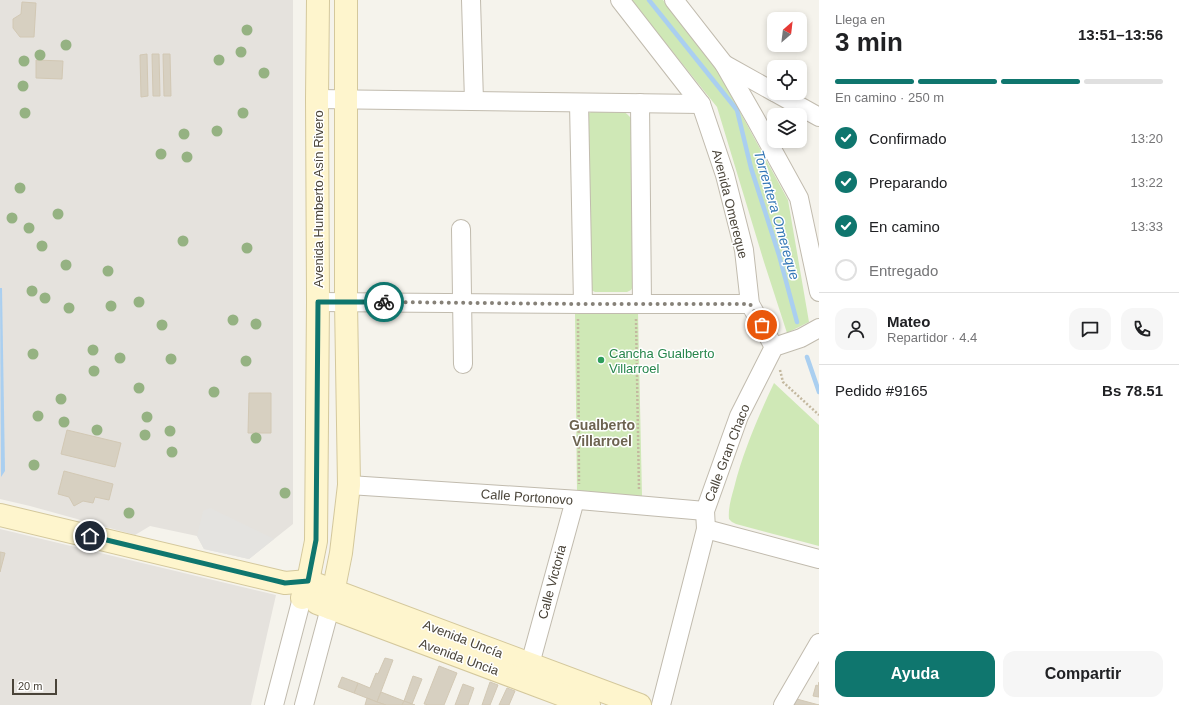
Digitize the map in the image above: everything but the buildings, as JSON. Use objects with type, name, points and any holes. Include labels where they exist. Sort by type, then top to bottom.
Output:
[{"type":"street","name":"Avenida Humberto Asín Rivero","points":[[274,705],[305,589],[316,540],[318,0]]},
{"type":"street","name":"Avenida Humberto Asín Rivero","points":[[304,705],[332,599],[341,553],[349,485],[346,302],[346,0]]},
{"type":"street","points":[[471,0],[474,101]]},
{"type":"street","name":"Avenida Omereque","points":[[620,0],[701,104],[724,174],[744,250],[750,304],[774,347]]},
{"type":"street","points":[[674,0],[724,64],[799,198],[819,292]]},
{"type":"street","points":[[724,64],[767,88]]},
{"type":"street","points":[[317,99],[701,104]]},
{"type":"street","points":[[789,100],[819,117]]},
{"type":"street","points":[[579,103],[581,304]]},
{"type":"street","points":[[639,304],[640,103]]},
{"type":"street","points":[[461,229],[462,364]]},
{"type":"street","points":[[318,302],[750,304]]},
{"type":"street","points":[[774,347],[801,338],[819,328]]},
{"type":"street","name":"Calle Gran Chaco","points":[[661,705],[706,529],[705,511],[739,416],[774,347]]},
{"type":"street","name":"Calle Portonovo","points":[[349,485],[577,500],[705,511]]},
{"type":"street","name":"Calle Victoria","points":[[530,664],[577,500]]},
{"type":"street","name":"Avenida Uncía","points":[[0,515],[285,583],[530,664],[640,705]]},
{"type":"street","points":[[706,529],[819,559]]},
{"type":"street","name":"Avenida Uncia","points":[[332,599],[589,705]]},
{"type":"street","points":[[783,705],[819,643]]},
{"type":"path","points":[[577,500],[581,304]]},
{"type":"path","points":[[639,304],[639,505]]},
{"type":"path","points":[[774,347],[783,382],[819,415]]},
{"type":"shaded area","points":[[0,0],[293,0],[293,524],[249,559],[204,549],[197,536],[150,526],[135,535],[0,499]]},
{"type":"shaded area","points":[[210,508],[274,539],[249,559],[204,549],[197,536],[203,511]]},
{"type":"shaded area","points":[[0,529],[276,595],[251,705],[0,705]]},
{"type":"green space","points":[[631,0],[663,0],[709,55],[788,200],[809,322],[787,333],[717,107]]},
{"type":"green space","points":[[591,112],[624,112],[632,119],[634,285],[631,290],[627,292],[595,292],[591,290],[587,114]]},
{"type":"green space","points":[[638,312],[642,496],[577,492],[575,314]]},
{"type":"green space","points":[[774,383],[819,425],[819,546],[736,524],[729,519],[731,500],[746,448]]},
{"type":"water","points":[[0,288],[2,288],[5,471],[1,477]]},
{"type":"waterway","name":"Torrentera Omereque","points":[[649,0],[737,110],[751,168],[779,255],[797,322]]},
{"type":"waterway","name":"Torrentera Omereque","points":[[807,357],[819,392]]},
{"type":"way so far","points":[[384,302],[750,304],[762,325]]},
{"type":"place","name":"Cancha Gualberto Villarroel","points":[[601,360]]},
{"type":"district","name":"Gualberto Villarroel","points":[[602,434]]},
{"type":"route","points":[[90,536],[285,583],[308,581],[316,540],[318,302],[384,302]]}]
